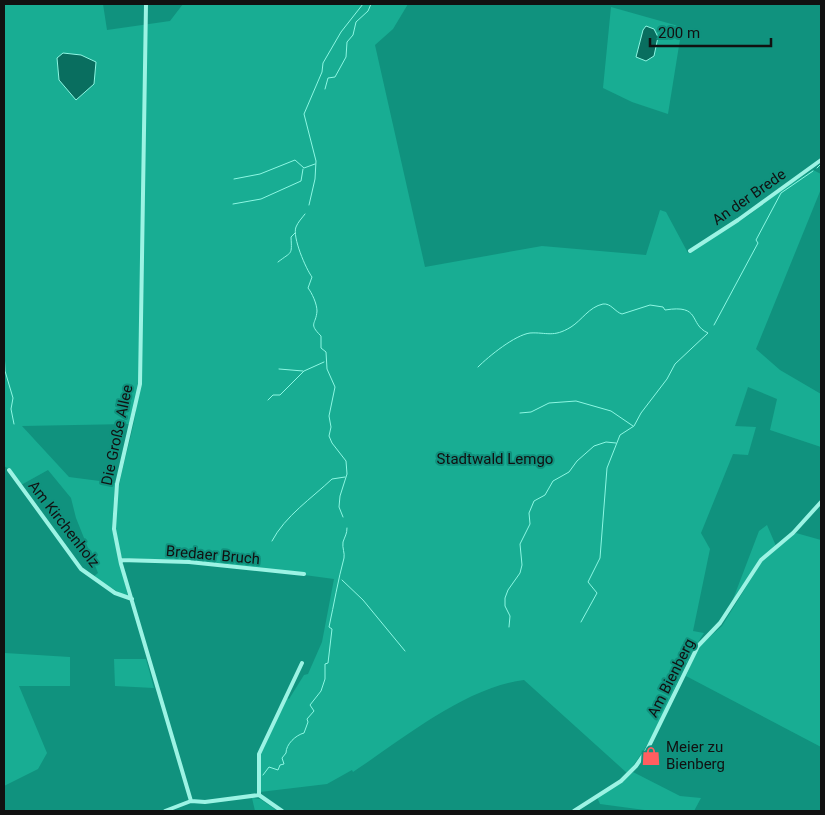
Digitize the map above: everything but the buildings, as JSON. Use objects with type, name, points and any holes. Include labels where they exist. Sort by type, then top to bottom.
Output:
[{"type":"street","name":"Die Große Allee","points":[[146,4],[140,384],[117,484],[114,529],[121,560],[191,801]]},
{"type":"street","name":"An der Brede","points":[[690,251],[738,220],[821,160]]},
{"type":"street","name":"Am Kirchenholz","points":[[9,470],[80,568],[115,593],[132,598]]},
{"type":"street","name":"Am Bienberg","points":[[574,811],[620,781],[636,766],[647,750],[698,646],[720,623],[761,560],[793,533],[821,502]]},
{"type":"street","name":"Bredaer Bruch","points":[[121,560],[189,562],[304,574]]},
{"type":"street","points":[[260,795],[259,754],[302,663]]},
{"type":"street","points":[[165,811],[191,801],[205,802],[260,795],[282,811]]},
{"type":"green space","name":"Stadtwald Lemgo","points":[[4,4],[103,4],[107,30],[170,21],[183,4],[408,4],[393,29],[375,45],[425,267],[542,246],[646,255],[660,210],[666,212],[688,253],[749,215],[781,190],[813,170],[821,174],[821,189],[756,349],[780,370],[821,394],[821,447],[770,430],[777,399],[748,387],[735,426],[756,427],[748,455],[733,454],[701,533],[710,549],[693,631],[704,633],[684,668],[650,740],[627,773],[524,680],[501,685],[457,704],[413,730],[353,772],[352,770],[327,784],[260,792],[261,754],[287,698],[289,699],[304,675],[308,674],[322,642],[334,579],[200,561],[122,558],[115,522],[116,503],[136,411],[132,411],[129,424],[22,426],[69,477],[115,483],[112,529],[127,597],[93,577],[98,573],[76,518],[71,498],[48,470],[21,485],[9,469],[4,466]],"holes":[[[81,55],[96,63],[94,84]]]},
{"type":"green space","points":[[611,7],[682,27],[668,114],[632,102],[603,88]]},
{"type":"green space","points":[[767,525],[776,546],[760,559],[732,602],[759,531]]},
{"type":"green space","points":[[796,533],[821,540],[821,747],[686,676],[699,646],[722,626],[762,561]]},
{"type":"green space","points":[[4,650],[5,653],[70,657],[70,686],[19,686],[47,753],[38,769],[4,786]]},
{"type":"green space","points":[[114,659],[146,659],[154,688],[115,686]]},
{"type":"green space","points":[[633,772],[680,796],[701,798],[694,811],[652,811],[600,804],[597,797]]},
{"type":"green space","points":[[252,798],[260,799],[278,811],[255,811]]},
{"type":"water","points":[[646,26],[654,29],[658,37],[654,56],[646,61],[636,57],[643,30]]},
{"type":"water","points":[[63,53],[81,55],[96,62],[94,84],[76,100],[59,80],[57,58]]},
{"type":"waterway","points":[[309,205],[315,179],[316,161],[304,114],[322,72],[323,63],[341,32],[363,4]]},
{"type":"waterway","points":[[325,89],[328,78],[335,77],[346,57],[347,42],[353,35],[356,22],[368,11],[371,4]]},
{"type":"waterway","points":[[234,179],[260,174],[295,160],[304,168],[315,164]]},
{"type":"waterway","points":[[817,168],[820,165]]},
{"type":"waterway","points":[[233,204],[261,199],[301,181],[303,169]]},
{"type":"waterway","points":[[714,325],[758,243],[756,240],[781,193],[813,171]]},
{"type":"waterway","points":[[305,214],[296,227],[295,232],[303,260],[312,277],[308,288],[317,308],[314,326],[321,336],[321,348],[326,352],[327,369],[335,387],[329,416],[331,427],[329,436],[346,461],[347,474],[340,496],[339,507],[343,517]]},
{"type":"waterway","points":[[278,262],[289,254],[291,237],[295,233]]},
{"type":"waterway","points":[[478,367],[495,352],[517,338],[530,333],[555,333],[565,330],[594,308],[603,304],[622,314],[650,305],[663,307],[665,310],[685,310],[690,312],[698,325],[708,333],[675,364],[667,379],[641,413],[634,426],[620,435],[607,468],[600,558],[588,582],[597,593],[581,622]]},
{"type":"waterway","points":[[4,350],[5,371],[13,398],[11,409],[14,424]]},
{"type":"waterway","points":[[268,400],[273,395],[280,395],[304,371],[324,362]]},
{"type":"waterway","points":[[279,369],[303,371]]},
{"type":"waterway","points":[[520,413],[531,412],[549,403],[576,401],[611,411],[633,426]]},
{"type":"waterway","points":[[509,627],[510,616],[505,606],[505,598],[508,590],[520,573],[522,565],[520,544],[530,524],[529,513],[534,501],[545,495],[553,481],[569,472],[577,461],[594,446],[606,442],[616,443]]},
{"type":"waterway","points":[[272,541],[291,515],[332,479],[345,477]]},
{"type":"waterway","points":[[263,775],[269,767],[278,770],[280,765],[284,764],[282,758],[288,746],[295,738],[304,733],[308,722],[307,719],[314,711],[310,705],[321,691],[325,679],[325,664],[328,663],[332,629],[329,627],[344,558],[343,542],[347,528]]},
{"type":"waterway","points":[[342,580],[363,600],[405,651]]},
{"type":"place","name":"Meier zu Bienberg","points":[[651,756]]}]
